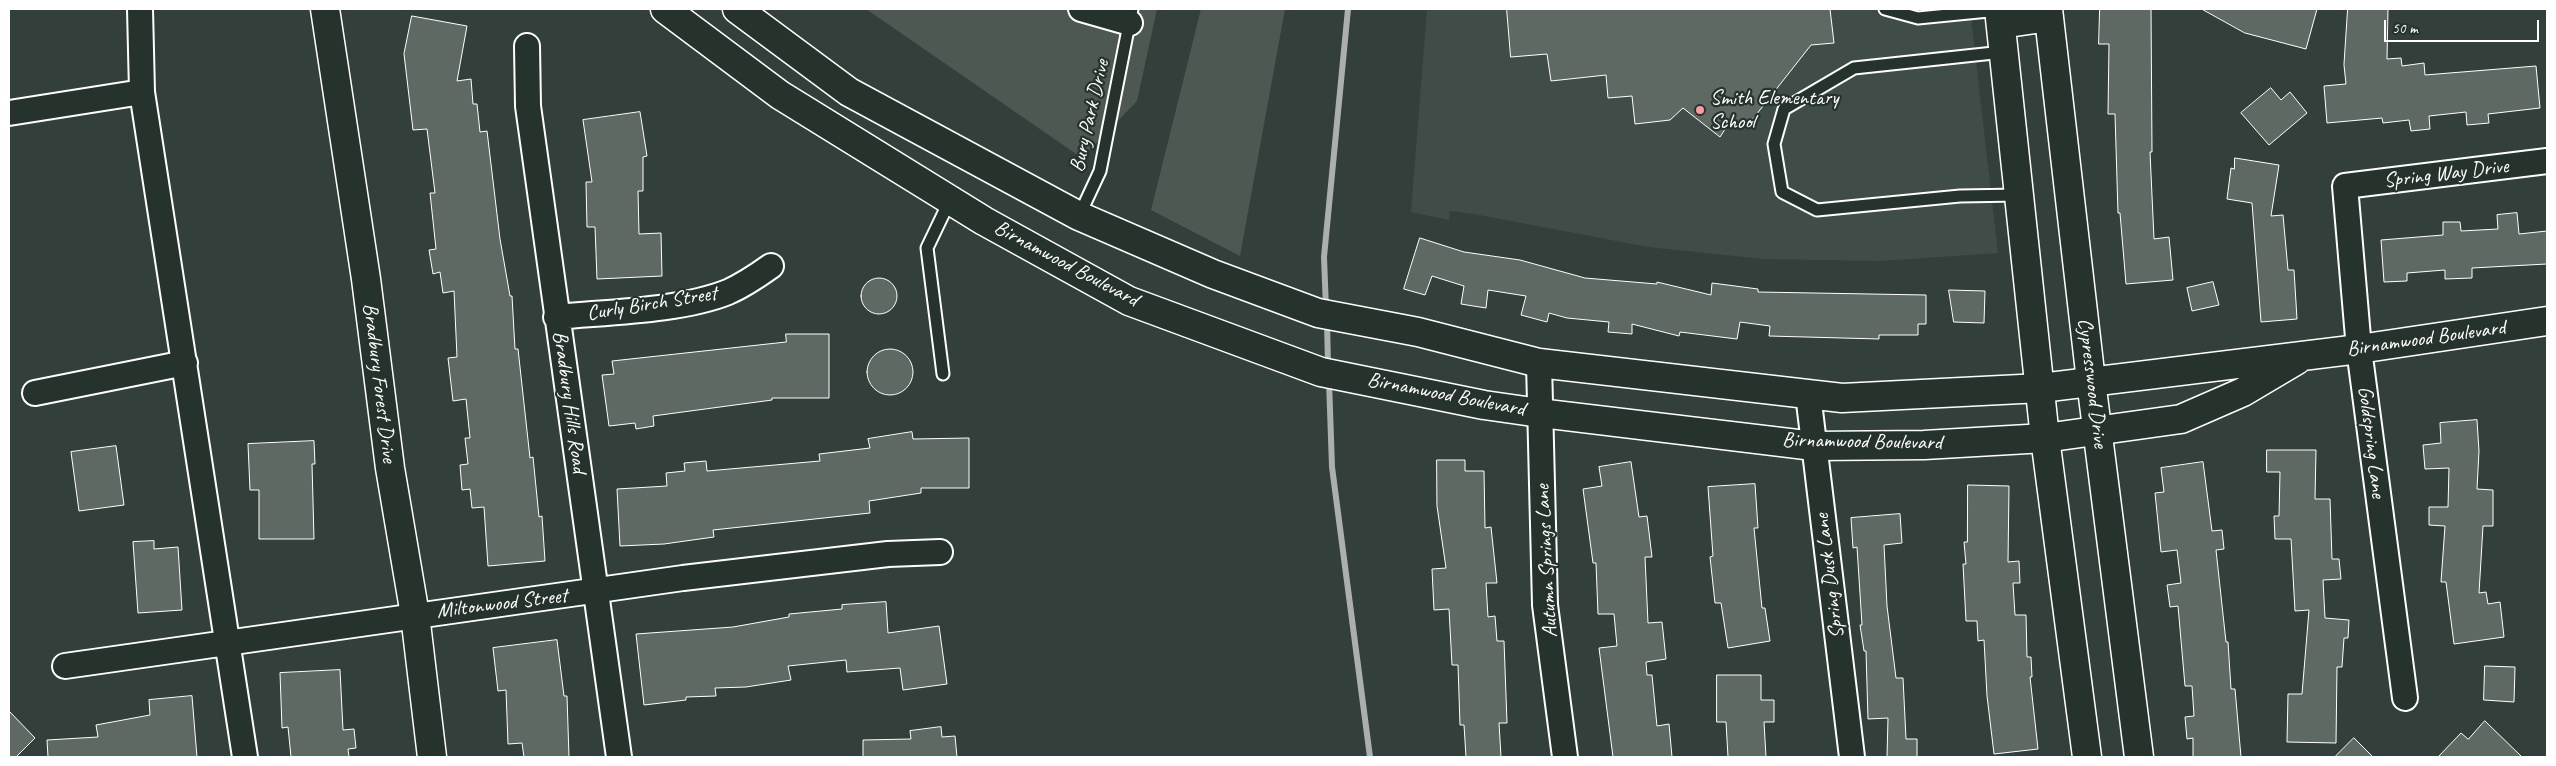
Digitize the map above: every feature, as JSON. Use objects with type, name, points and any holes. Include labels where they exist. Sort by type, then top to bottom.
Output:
[{"type":"street","points":[[140,9],[142,92],[244,757]]},
{"type":"street","name":"Bradbury Forest Drive","points":[[324,9],[364,270],[390,468],[415,615],[432,757]]},
{"type":"street","name":"Birnamwood Boulevard","points":[[665,9],[780,95],[950,199],[1129,300],[1321,372],[1484,405],[1540,413],[1814,446],[1924,445],[2045,438],[2181,419],[2243,392],[2305,354]]},
{"type":"street","name":"Birnamwood Boulevard","points":[[737,9],[849,92],[1079,216],[1213,274],[1318,313],[1418,332],[1539,363],[1842,398],[2041,388],[2305,354],[2359,349],[2547,322]]},
{"type":"street","points":[[1082,9],[1131,16]]},
{"type":"street","points":[[2049,13],[1999,14],[2045,438],[2087,757]]},
{"type":"street","name":"Cypresswood Drive","points":[[2049,13],[2098,432],[2139,757]]},
{"type":"street","name":"Bradbury Hills Road","points":[[528,46],[528,106],[618,757]]},
{"type":"street","points":[[9,113],[142,92]]},
{"type":"street","name":"Spring Way Drive","points":[[2345,186],[2547,162]]},
{"type":"street","name":"Goldspring Lane","points":[[2345,186],[2359,349],[2405,698]]},
{"type":"street","name":"Curly Birch Street","points":[[556,317],[665,306],[708,298],[746,284],[771,266]]},
{"type":"street","points":[[35,393],[185,363]]},
{"type":"street","name":"Autumn Springs Lane","points":[[1539,363],[1545,605],[1565,757]]},
{"type":"street","name":"Spring Dusk Lane","points":[[1808,394],[1852,757]]},
{"type":"street","name":"Miltonwood Street","points":[[66,666],[683,578],[878,555],[940,552]]},
{"type":"lane","points":[[1885,9],[1918,18],[1999,14]]},
{"type":"lane","name":"Bury Park Drive","points":[[1079,216],[1100,171],[1131,16]]},
{"type":"lane","points":[[2003,52],[1854,68],[1784,108],[1774,144],[1782,192],[1816,210],[1960,196],[2019,195]]},
{"type":"lane","points":[[943,374],[927,248],[950,199]]},
{"type":"shaded area","points":[[866,9],[1157,9],[1137,101],[1082,158]]},
{"type":"shaded area","points":[[1201,9],[1285,9],[1240,256],[1151,210]]},
{"type":"shaded area","name":"Smith Elementary School","points":[[1427,9],[1970,9],[1998,253],[1881,261],[1763,259],[1648,247],[1474,214],[1450,211],[1449,220],[1411,212]]},
{"type":"building","points":[[1507,9],[1830,9],[1834,43],[1811,45],[1752,120],[1729,123],[1720,137],[1683,108],[1670,120],[1635,124],[1632,96],[1608,98],[1606,75],[1551,81],[1547,54],[1511,57]]},
{"type":"building","points":[[2100,9],[2151,9],[2152,152],[2150,152],[2154,239],[2169,237],[2173,280],[2126,284],[2120,213],[2118,213],[2115,114],[2108,114],[2109,44],[2099,44]]},
{"type":"building","points":[[2202,9],[2317,9],[2306,49],[2245,33]]},
{"type":"building","points":[[2348,9],[2388,9],[2387,59],[2401,58],[2402,66],[2424,63],[2425,75],[2536,66],[2540,108],[2488,114],[2489,123],[2467,125],[2466,112],[2429,116],[2430,129],[2411,131],[2409,120],[2383,123],[2382,118],[2327,123],[2324,86],[2346,84],[2344,65]]},
{"type":"building","points":[[412,16],[467,26],[457,81],[471,79],[473,104],[477,104],[480,132],[487,131],[500,239],[510,296],[512,296],[515,349],[518,349],[530,458],[533,457],[539,517],[542,516],[545,561],[488,566],[484,507],[472,508],[470,489],[462,490],[460,465],[468,464],[465,438],[470,438],[466,399],[453,401],[448,358],[457,357],[454,291],[443,293],[440,272],[433,274],[429,250],[436,249],[430,193],[435,193],[427,129],[413,130],[404,54]]},
{"type":"building","points":[[2271,88],[2281,100],[2290,92],[2307,113],[2269,145],[2241,113]]},
{"type":"building","points":[[640,112],[647,156],[643,157],[643,191],[638,191],[639,234],[661,233],[662,276],[597,279],[595,227],[587,227],[586,182],[592,182],[583,120]]},
{"type":"building","points":[[2235,158],[2279,165],[2271,216],[2283,215],[2288,270],[2294,270],[2297,319],[2261,322],[2252,203],[2227,199],[2231,168],[2234,169]]},
{"type":"building","points":[[2517,213],[2519,234],[2547,231],[2547,264],[2472,268],[2472,278],[2445,279],[2445,270],[2407,273],[2407,281],[2384,282],[2381,240],[2443,235],[2443,222],[2460,222],[2461,231],[2498,229],[2497,215]]},
{"type":"building","points":[[1420,238],[1464,252],[1520,260],[1585,278],[1657,284],[1657,282],[1711,295],[1712,283],[1758,289],[1758,292],[1926,295],[1926,324],[1918,324],[1918,335],[1879,335],[1879,339],[1769,336],[1770,326],[1740,322],[1737,339],[1680,332],[1679,336],[1632,324],[1632,334],[1608,332],[1609,322],[1567,318],[1549,313],[1547,322],[1521,315],[1526,296],[1488,290],[1486,308],[1461,304],[1464,286],[1432,276],[1425,295],[1404,289]]},
{"type":"building","points":[[879,278],[886,279],[892,283],[896,289],[896,303],[892,309],[886,313],[879,314],[872,313],[866,309],[862,303],[861,296],[862,289],[866,283],[872,279]]},
{"type":"building","points":[[2213,282],[2219,305],[2192,311],[2187,288]]},
{"type":"building","points":[[1949,290],[1985,291],[1984,323],[1954,322]]},
{"type":"building","points":[[786,334],[829,334],[829,398],[772,398],[772,400],[653,416],[654,426],[636,429],[635,423],[609,426],[602,375],[614,374],[612,361],[786,342]]},
{"type":"building","points":[[890,349],[903,353],[909,359],[913,372],[909,385],[903,391],[890,395],[877,391],[871,385],[867,372],[871,359],[877,353]]},
{"type":"building","points":[[2477,420],[2479,451],[2477,489],[2493,490],[2493,526],[2483,526],[2479,593],[2486,592],[2488,604],[2500,602],[2504,637],[2454,644],[2446,582],[2441,582],[2445,526],[2429,525],[2429,507],[2448,507],[2449,468],[2425,469],[2423,445],[2441,443],[2440,423]]},
{"type":"building","points":[[912,432],[913,439],[969,438],[969,488],[921,488],[921,493],[869,501],[870,513],[713,530],[714,537],[664,544],[620,546],[617,489],[667,486],[666,473],[685,471],[684,463],[706,461],[707,471],[820,461],[819,454],[870,448],[868,439]]},
{"type":"building","points":[[314,441],[315,464],[312,464],[314,539],[259,539],[259,490],[250,490],[248,444]]},
{"type":"building","points":[[116,446],[124,505],[79,511],[71,452]]},
{"type":"building","points":[[2267,450],[2316,450],[2315,499],[2330,499],[2332,559],[2339,559],[2341,579],[2323,580],[2325,618],[2349,620],[2348,638],[2344,638],[2342,667],[2337,667],[2336,743],[2287,742],[2288,694],[2302,694],[2309,610],[2295,611],[2291,539],[2275,539],[2274,516],[2279,516],[2280,472],[2267,472]]},
{"type":"building","points":[[1437,460],[1465,460],[1465,471],[1484,471],[1485,528],[1491,527],[1497,583],[1486,583],[1488,617],[1495,616],[1497,641],[1504,641],[1507,723],[1499,723],[1501,757],[1466,757],[1464,725],[1460,725],[1458,665],[1452,665],[1449,609],[1434,610],[1432,569],[1446,568],[1437,506]]},
{"type":"building","points":[[1631,462],[1639,517],[1647,516],[1652,557],[1645,557],[1648,623],[1662,622],[1666,659],[1646,662],[1647,675],[1652,675],[1657,726],[1669,724],[1672,757],[1613,757],[1599,648],[1617,646],[1614,614],[1598,614],[1596,563],[1593,563],[1583,489],[1602,486],[1599,467]]},
{"type":"building","points":[[2203,462],[2212,531],[2222,530],[2224,549],[2216,550],[2226,642],[2228,642],[2231,689],[2235,689],[2241,757],[2193,757],[2193,738],[2187,739],[2185,717],[2194,716],[2192,686],[2185,686],[2178,606],[2170,607],[2167,585],[2181,583],[2177,550],[2161,552],[2155,493],[2164,492],[2161,468]]},
{"type":"building","points":[[1755,484],[1758,528],[1754,528],[1762,608],[1765,608],[1770,641],[1728,648],[1721,603],[1715,603],[1710,557],[1713,556],[1708,487]]},
{"type":"building","points":[[1968,485],[2009,486],[2008,562],[2019,561],[2020,583],[2013,583],[2015,615],[2026,615],[2027,657],[2031,657],[2032,677],[2030,677],[2038,749],[1994,754],[1987,696],[1984,640],[1978,641],[1977,621],[1966,621],[1963,564],[1966,564],[1964,542],[1967,542]]},
{"type":"building","points":[[1900,514],[1902,543],[1884,545],[1887,606],[1896,678],[1903,678],[1906,739],[1917,739],[1917,757],[1887,757],[1888,718],[1868,719],[1866,651],[1864,651],[1860,625],[1862,625],[1857,547],[1853,548],[1851,518]]},
{"type":"building","points":[[154,541],[154,549],[178,547],[182,610],[138,613],[133,542]]},
{"type":"building","points":[[886,602],[888,633],[939,626],[947,684],[903,690],[900,668],[847,672],[846,660],[788,666],[791,680],[746,687],[715,688],[716,696],[686,697],[686,700],[644,705],[636,634],[733,627],[789,617],[789,614],[842,609],[842,605]]},
{"type":"building","points":[[557,640],[564,696],[567,696],[569,757],[524,757],[522,743],[508,744],[506,690],[498,691],[493,648]]},
{"type":"building","points":[[2485,666],[2515,667],[2514,702],[2484,700]]},
{"type":"building","points":[[340,670],[343,730],[354,729],[356,748],[348,749],[349,757],[291,757],[288,727],[282,728],[280,673]]},
{"type":"building","points":[[1717,675],[1761,675],[1761,700],[1774,700],[1774,722],[1764,722],[1766,757],[1728,757],[1726,722],[1717,722]]},
{"type":"building","points":[[192,696],[197,757],[48,757],[47,740],[98,737],[96,725],[150,715],[149,700]]},
{"type":"building","points":[[9,711],[35,738],[16,757],[9,757]]},
{"type":"building","points":[[2485,721],[2522,757],[2438,757],[2461,733],[2468,739]]},
{"type":"building","points":[[941,727],[942,737],[955,736],[957,757],[863,757],[863,740],[911,739],[910,731]]},
{"type":"building","points":[[2354,738],[2373,757],[2335,757]]},
{"type":"waterway","points":[[1326,309],[1324,257],[1348,9]]},
{"type":"waterway","points":[[1327,321],[1328,366]]},
{"type":"waterway","points":[[1329,381],[1332,467],[1370,757]]},
{"type":"place","name":"Smith Elementary School","points":[[1700,110]]}]
